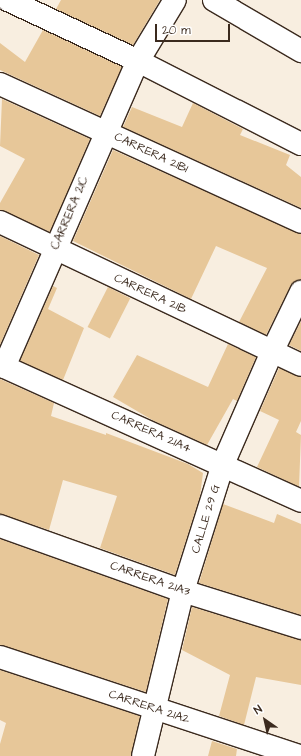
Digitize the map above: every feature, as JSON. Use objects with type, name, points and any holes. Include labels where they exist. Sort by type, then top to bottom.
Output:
[{"type":"street","points":[[8,0],[138,61],[301,144]]},
{"type":"street","name":"CARRERA 21C","points":[[2,366],[55,249],[105,131],[138,61],[175,0]]},
{"type":"street","points":[[214,0],[301,51]]},
{"type":"street","name":"CARRERA 21B1","points":[[0,84],[301,222]]},
{"type":"street","name":"CARRERA 21B","points":[[0,222],[301,365]]},
{"type":"street","name":"CALLE 29 G","points":[[142,756],[152,709],[183,590],[222,464],[272,352],[301,292]]},
{"type":"street","name":"CARRERA 21A4","points":[[2,366],[222,464],[301,501]]},
{"type":"street","name":"CARRERA 21A3","points":[[0,526],[183,590],[301,628]]},
{"type":"street","name":"CARRERA 21A2","points":[[0,657],[152,709],[299,756]]},
{"type":"building","points":[[61,0],[160,0],[133,45],[56,9]]},
{"type":"building","points":[[43,30],[122,67],[100,116],[0,70],[0,43],[25,62]]},
{"type":"building","points":[[2,99],[90,139],[50,232],[0,210],[0,203],[25,159],[0,146]]},
{"type":"building","points":[[193,103],[243,129],[240,135],[290,155],[286,165],[301,177],[301,208],[123,127],[132,107],[182,127]]},
{"type":"building","points":[[113,150],[301,234],[301,280],[290,287],[266,335],[239,322],[267,268],[216,246],[191,299],[73,241]]},
{"type":"building","points":[[0,236],[39,255],[0,345]]},
{"type":"building","points":[[53,286],[57,288],[48,309],[84,328],[63,380],[20,361]]},
{"type":"building","points":[[108,287],[130,298],[110,338],[88,327]]},
{"type":"building","points":[[301,321],[301,351],[289,345]]},
{"type":"building","points":[[228,344],[256,357],[237,401],[233,399],[207,445],[154,421],[113,397],[137,355],[208,387]]},
{"type":"building","points":[[279,368],[301,377],[301,421],[296,432],[301,435],[299,487],[257,467],[279,420],[260,411]]},
{"type":"building","points":[[0,379],[54,403],[51,416],[106,435],[106,433],[188,464],[203,473],[200,496],[175,575],[100,548],[117,496],[63,480],[49,530],[0,514]]},
{"type":"building","points":[[223,504],[274,523],[277,514],[301,524],[301,615],[199,583]]},
{"type":"building","points":[[0,539],[168,599],[146,692],[0,645]]},
{"type":"building","points":[[192,607],[301,640],[301,685],[256,677],[244,725],[219,716],[230,675],[182,650]]},
{"type":"building","points":[[0,670],[140,716],[131,756],[0,756],[0,744],[6,723],[0,720]]},
{"type":"building","points":[[212,741],[237,749],[236,756],[208,756]]}]
